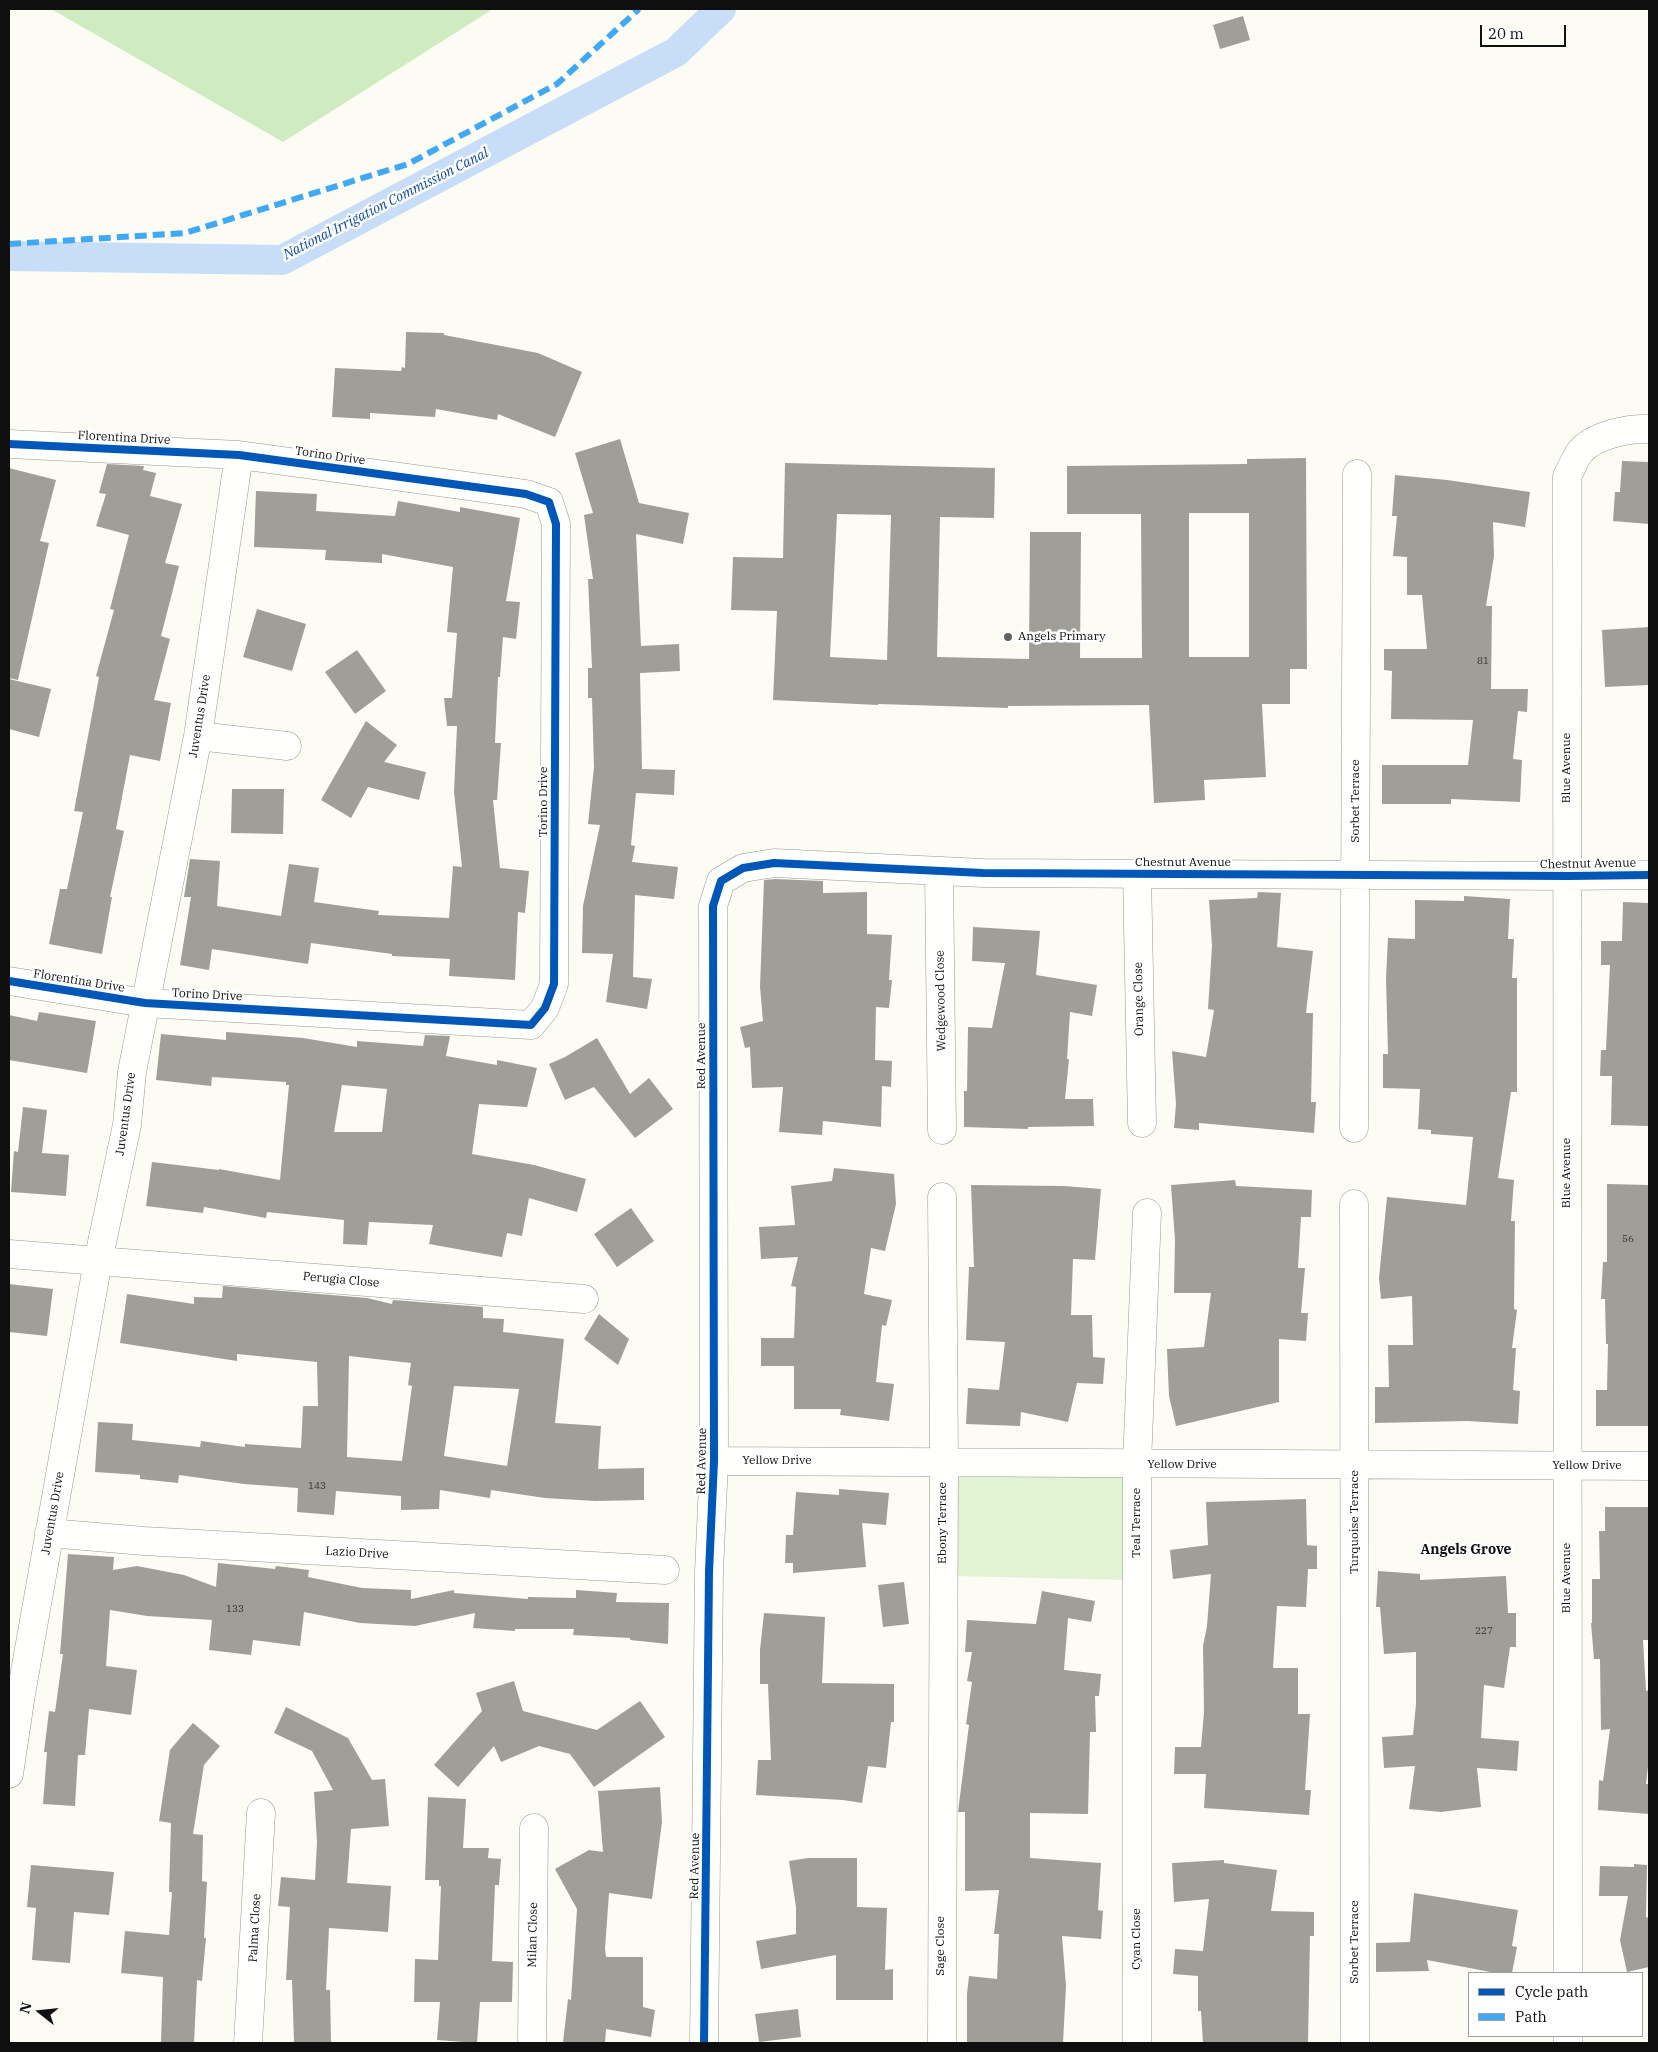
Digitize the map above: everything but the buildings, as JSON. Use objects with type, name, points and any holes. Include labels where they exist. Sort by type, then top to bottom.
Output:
[{"type":"street","name":"Blue Avenue","points":[[1568,1972],[1568,476],[1581,451],[1603,435],[1641,429],[1649,430]]},
{"type":"street","name":"Florentina Drive","points":[[9,444],[239,455]]},
{"type":"street","name":"Juventus Drive","points":[[9,1774],[49,1534],[98,1261],[127,1125],[132,1072],[198,736],[239,455]]},
{"type":"street","name":"Torino Drive","points":[[146,1003],[531,1026],[545,1008],[554,984],[556,524],[549,502],[526,494],[239,455]]},
{"type":"street","name":"Sorbet Terrace","points":[[1354,1128],[1356,474]]},
{"type":"street","points":[[198,736],[287,746]]},
{"type":"street","name":"Chestnut Avenue","points":[[721,881],[743,868],[774,864],[940,872],[1649,875]]},
{"type":"street","name":"Wedgewood Close","points":[[940,872],[942,1130]]},
{"type":"street","name":"Orange Close","points":[[1137,874],[1142,1123]]},
{"type":"street","name":"Red Avenue","points":[[704,2043],[709,1572],[714,1462],[713,906],[721,881]]},
{"type":"street","name":"Florentina Drive","points":[[9,981],[146,1003]]},
{"type":"street","name":"Ebony Terrace","points":[[941,1848],[944,1461],[942,1198]]},
{"type":"street","name":"Turquoise Terrace","points":[[1354,1204],[1355,1840]]},
{"type":"street","name":"Teal Terrace","points":[[1137,1834],[1137,1464],[1147,1212]]},
{"type":"street","name":"Perugia Close","points":[[9,1254],[584,1299]]},
{"type":"street","name":"Yellow Drive","points":[[714,1462],[944,1461],[1137,1464],[1649,1466]]},
{"type":"street","name":"Lazio Drive","points":[[49,1534],[665,1570]]},
{"type":"street","name":"Palma Close","points":[[248,2043],[261,1813]]},
{"type":"street","name":"Milan Close","points":[[532,2043],[534,1828]]},
{"type":"street","name":"Cyan Close","points":[[1137,1834],[1138,2043]]},
{"type":"street","name":"Sorbet Terrace","points":[[1355,1840],[1355,2043]]},
{"type":"street","name":"Sage Close","points":[[941,1848],[942,2043]]},
{"type":"green space","points":[[51,9],[493,9],[283,142]]},
{"type":"green space","points":[[954,1475],[1131,1477],[1129,1580],[953,1576]]},
{"type":"waterway","name":"National Irrigation Commission Canal","points":[[9,256],[282,260],[676,52],[721,9]]},
{"type":"marked path","points":[[9,244],[185,233],[408,164],[557,84],[639,9]]},
{"type":"cycle path","points":[[9,444],[239,455],[526,494],[549,502],[556,524],[554,984],[545,1008],[531,1025],[145,1003],[9,981]]},
{"type":"cycle path","points":[[704,2043],[709,1572],[714,1461],[713,906],[721,881],[743,868],[774,863],[983,873],[1649,875]]},
{"type":"place","name":"Angels Primary","points":[[1008,637]]},
{"type":"district","name":"Angels Grove","points":[[1466,1550]]}]
